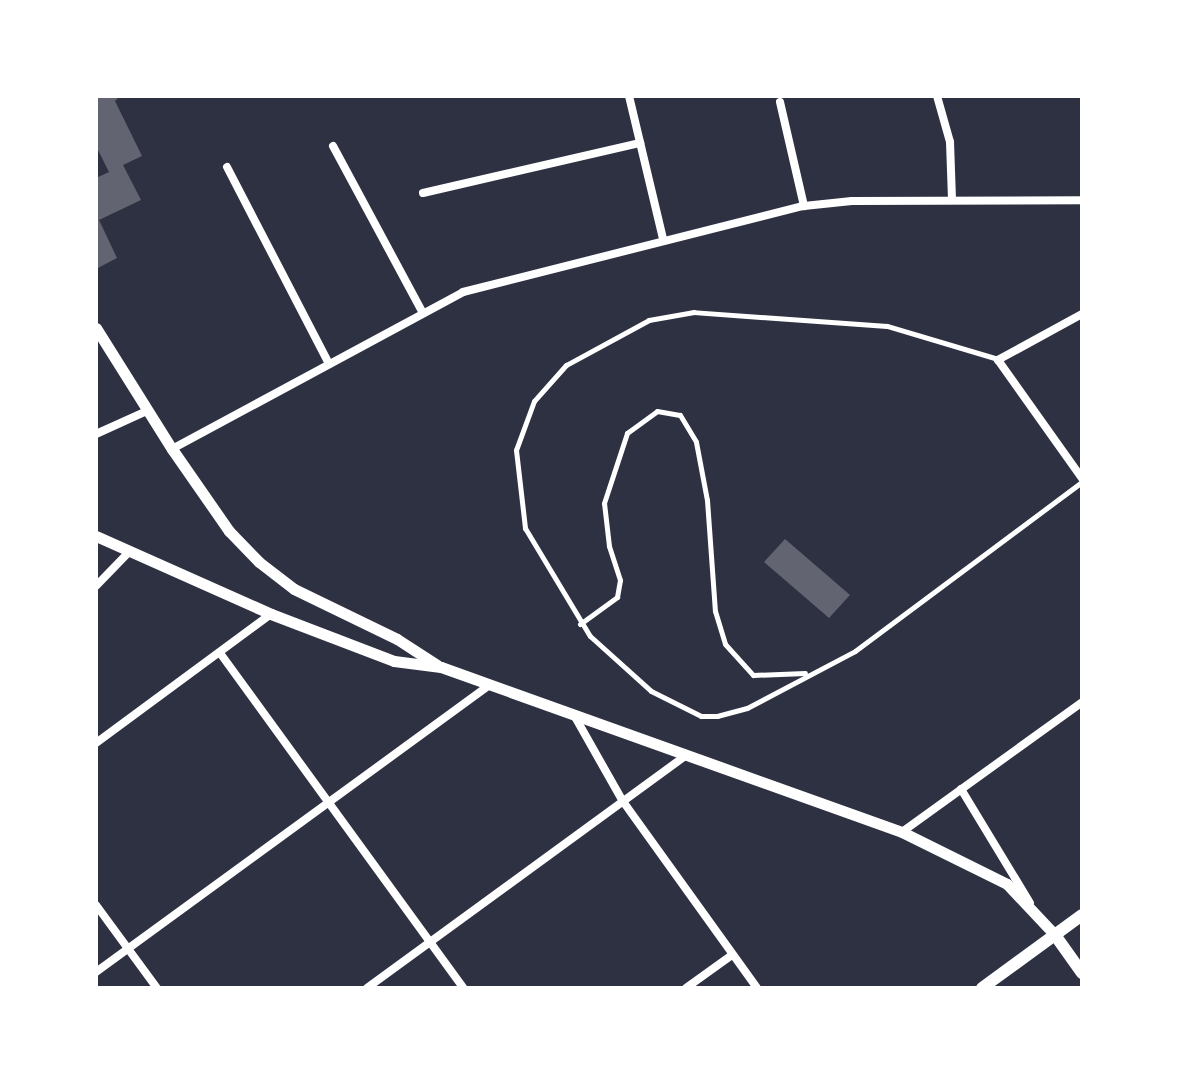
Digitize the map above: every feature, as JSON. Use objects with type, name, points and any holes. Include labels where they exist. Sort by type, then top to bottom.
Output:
[{"type":"main road","points":[[982,988],[1082,915]]},
{"type":"main road","points":[[1055,935],[1082,973]]},
{"type":"street","points":[[629,96],[663,239]]},
{"type":"street","points":[[937,96],[950,142],[952,199]]},
{"type":"street","points":[[780,99],[804,206]]},
{"type":"street","points":[[423,193],[640,143]]},
{"type":"street","points":[[333,146],[423,313]]},
{"type":"street","points":[[227,167],[329,364]]},
{"type":"street","points":[[172,449],[463,292],[663,239],[804,206],[952,199],[1082,200]]},
{"type":"street","points":[[1082,314],[998,360],[1082,480]]},
{"type":"street","points":[[96,328],[147,411],[229,531],[259,562],[294,589],[397,639],[441,667],[902,832],[981,869],[1031,904]]},
{"type":"street","points":[[96,434],[147,411]]},
{"type":"street","points":[[96,536],[271,614],[394,661],[441,667]]},
{"type":"street","points":[[96,586],[129,552]]},
{"type":"street","points":[[96,743],[271,614]]},
{"type":"street","points":[[220,653],[463,988]]},
{"type":"street","points":[[96,972],[490,685]]},
{"type":"street","points":[[902,832],[1082,702]]},
{"type":"street","points":[[574,715],[622,800],[757,988]]},
{"type":"street","points":[[367,988],[686,755]]},
{"type":"street","points":[[961,789],[1031,904],[1055,935]]},
{"type":"street","points":[[96,905],[157,988]]},
{"type":"street","points":[[686,988],[732,955]]},
{"type":"lane","points":[[998,360],[887,326],[694,312],[649,320],[566,365],[549,378],[523,428],[516,450],[519,497],[525,528],[580,624],[651,691],[701,716],[747,708],[855,651],[1082,480]]},
{"type":"lane","points":[[580,624],[617,597],[620,580],[609,546],[604,503],[614,462],[627,433],[657,411],[680,415],[696,442],[715,571],[715,611],[725,644],[753,675],[810,673]]},
{"type":"building","points":[[96,96],[120,96],[115,101],[142,156],[123,165],[141,200],[99,220],[117,258],[96,269],[96,178],[109,172],[96,146]]},
{"type":"building","points":[[785,539],[850,595],[829,618],[764,562]]}]
